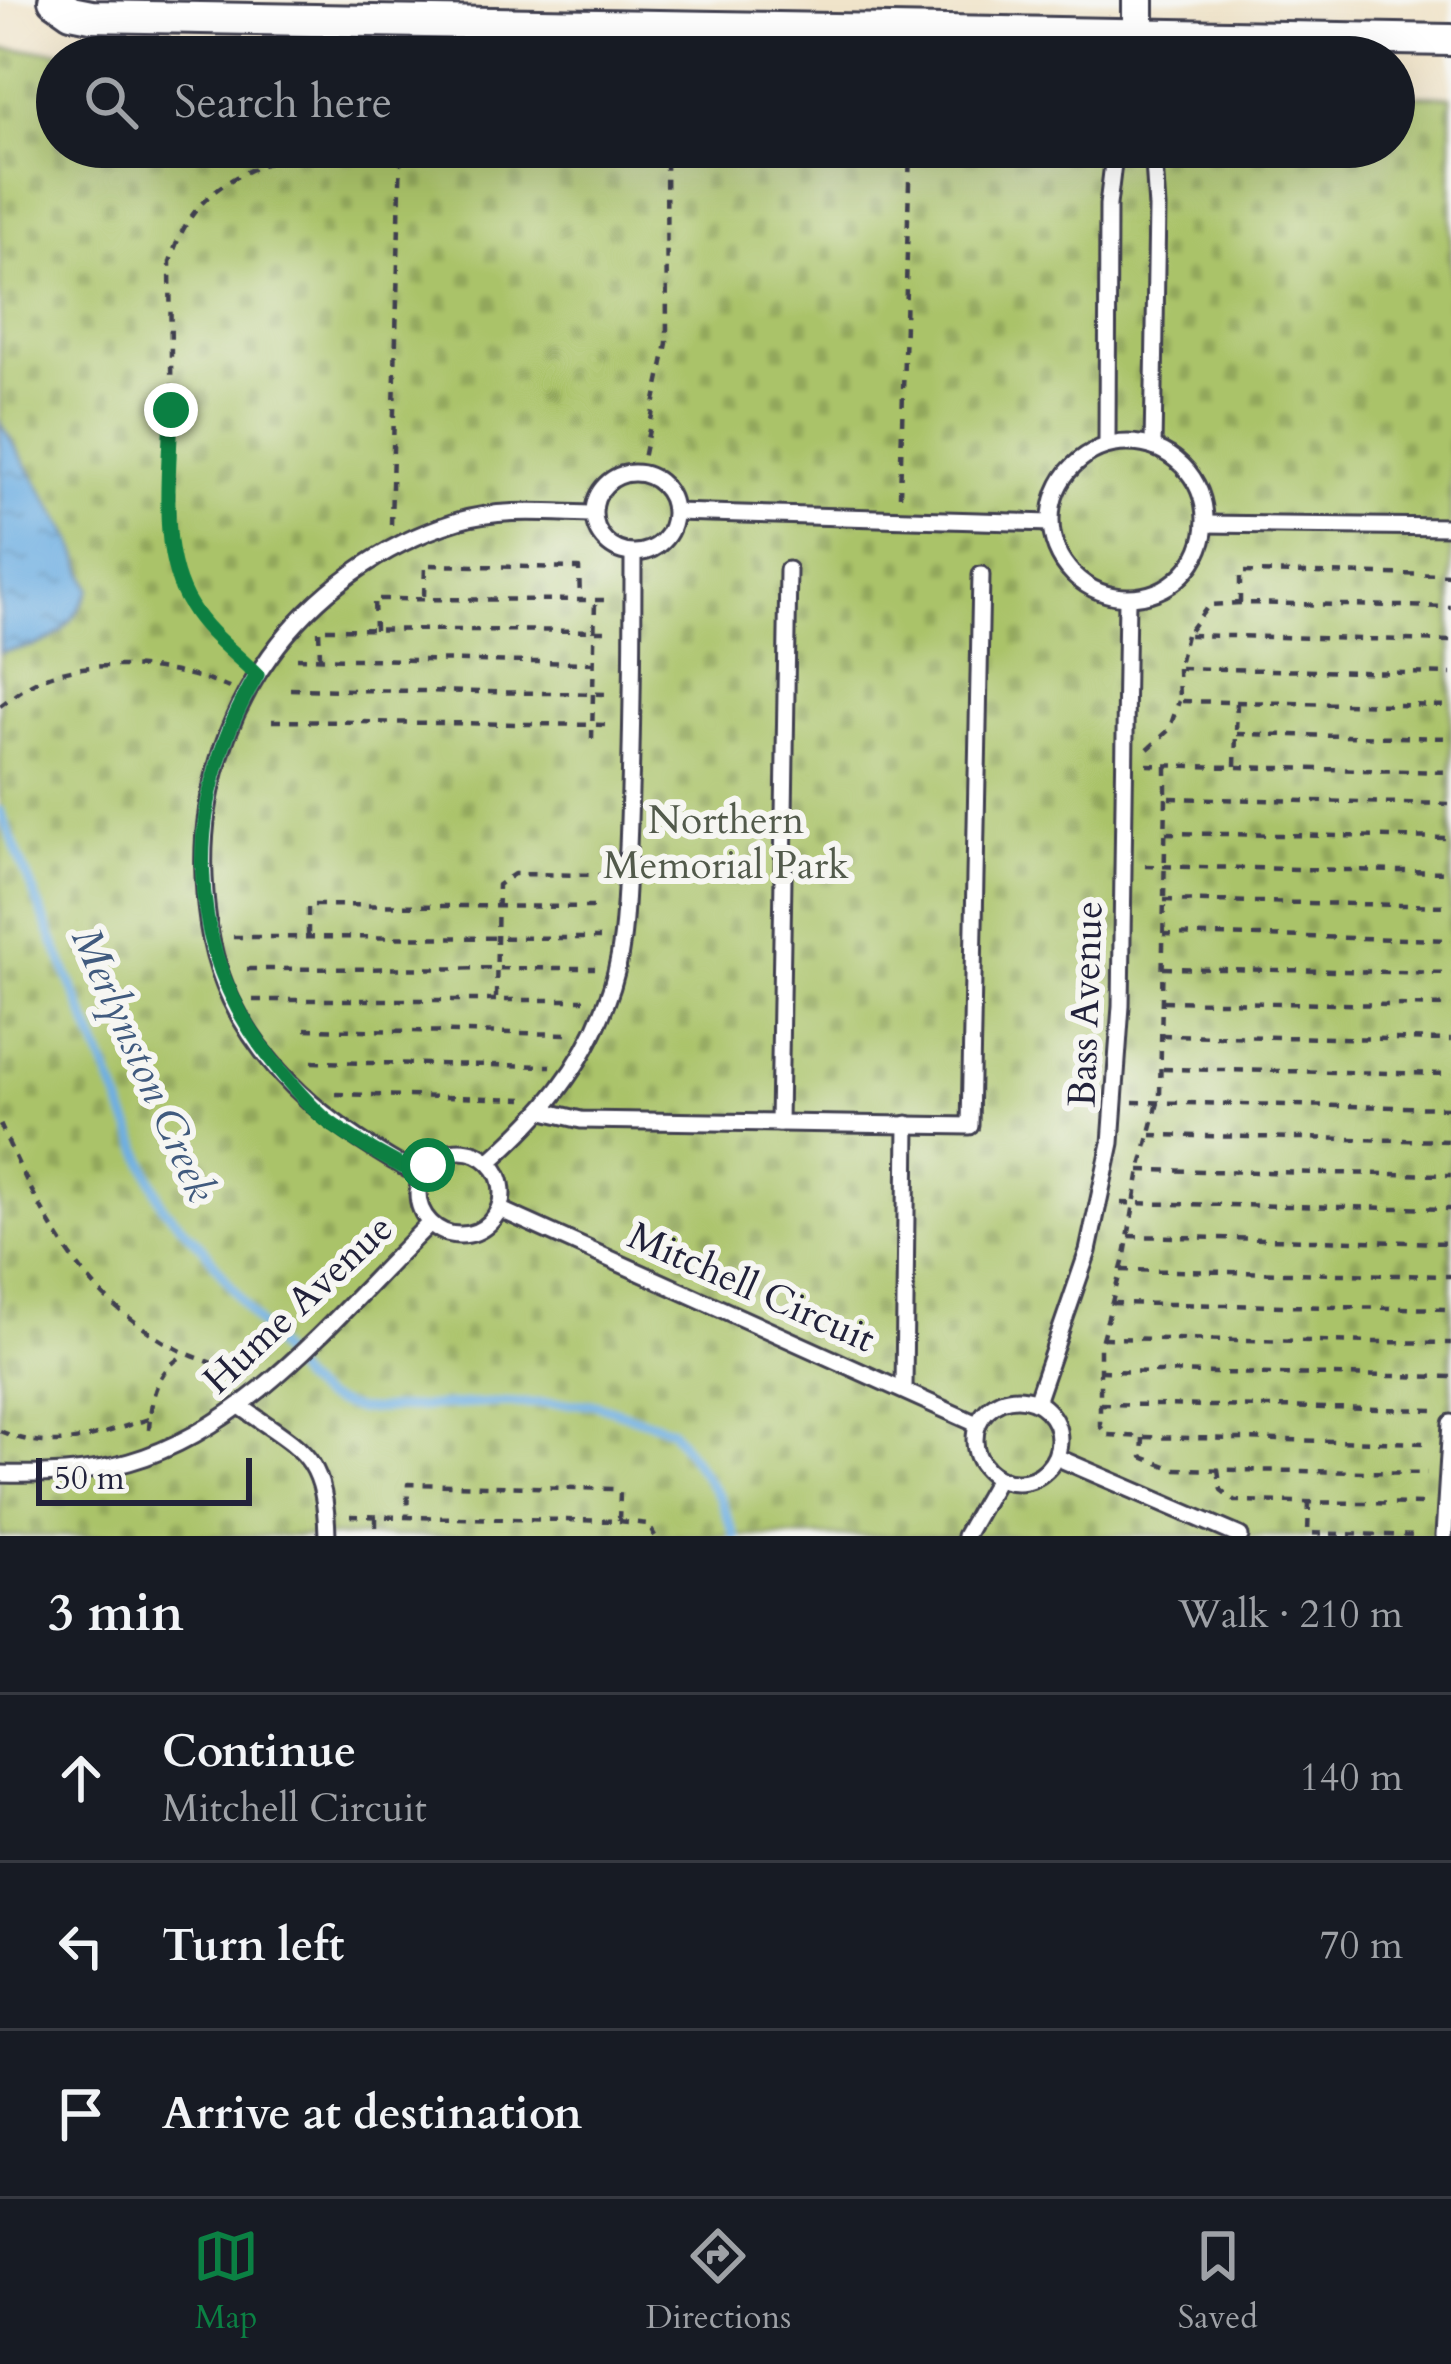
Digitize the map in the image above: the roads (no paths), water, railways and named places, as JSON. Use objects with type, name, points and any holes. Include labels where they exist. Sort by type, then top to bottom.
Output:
[{"type":"street","points":[[54,0],[71,12],[91,16],[726,36]]},
{"type":"street","points":[[1138,0],[1138,36]]},
{"type":"street","points":[[1415,41],[1451,40]]},
{"type":"lane","points":[[1107,446],[1112,168]]},
{"type":"lane","points":[[1153,447],[1154,168]]},
{"type":"lane","points":[[1130,442],[1175,458],[1192,476],[1203,499],[1201,548],[1172,584],[1150,594],[1127,598],[1082,584],[1054,546],[1050,523],[1054,497],[1065,474],[1083,456],[1107,446],[1130,442]]},
{"type":"lane","points":[[640,473],[664,486],[675,512],[668,536],[658,546],[633,554],[601,538],[593,514],[602,488],[613,478],[640,473]]},
{"type":"lane","points":[[420,1176],[364,1146],[299,1094],[231,1000],[209,937],[202,842],[210,782],[234,714],[257,675],[294,622],[342,578],[395,546],[458,521],[505,512],[593,514]]},
{"type":"lane","points":[[675,512],[1050,523]]},
{"type":"lane","points":[[1205,524],[1451,526]]},
{"type":"lane","points":[[489,1162],[548,1105],[574,1067],[608,1000],[618,968],[626,907],[633,554]]},
{"type":"lane","points":[[779,1123],[788,570]]},
{"type":"lane","points":[[548,1105],[580,1120],[970,1126],[981,575]]},
{"type":"lane","name":"Bass Avenue","points":[[1036,1402],[1088,1251],[1115,1101],[1127,598]]},
{"type":"lane","points":[[904,1390],[907,1124]]},
{"type":"lane","points":[[464,1150],[489,1162],[501,1184],[499,1209],[492,1221],[469,1234],[441,1231],[430,1223],[418,1201],[420,1176],[438,1156],[464,1150]]},
{"type":"lane","name":"Mitchell Circuit","points":[[499,1209],[977,1424]]},
{"type":"lane","name":"Hume Avenue","points":[[0,1474],[88,1470],[147,1455],[204,1430],[256,1394],[430,1223]]},
{"type":"lane","points":[[1009,1398],[1036,1402],[1059,1432],[1056,1456],[1038,1477],[1011,1482],[998,1478],[975,1449],[977,1424],[985,1412],[1009,1398]]},
{"type":"lane","points":[[240,1406],[313,1462],[321,1478],[327,1536]]},
{"type":"lane","points":[[1444,1536],[1451,1423]]},
{"type":"lane","points":[[1056,1456],[1240,1536]]},
{"type":"lane","points":[[964,1536],[998,1478]]},
{"type":"water","points":[[0,422],[73,541],[90,589],[56,636],[0,652]]},
{"type":"waterway","name":"Merlynston Creek","points":[[0,811],[163,1207],[204,1249],[302,1383],[323,1398],[358,1410],[595,1404],[671,1429],[720,1498],[735,1536]]},
{"type":"park label","name":"Northern Memorial Park","points":[[726,842]]}]
